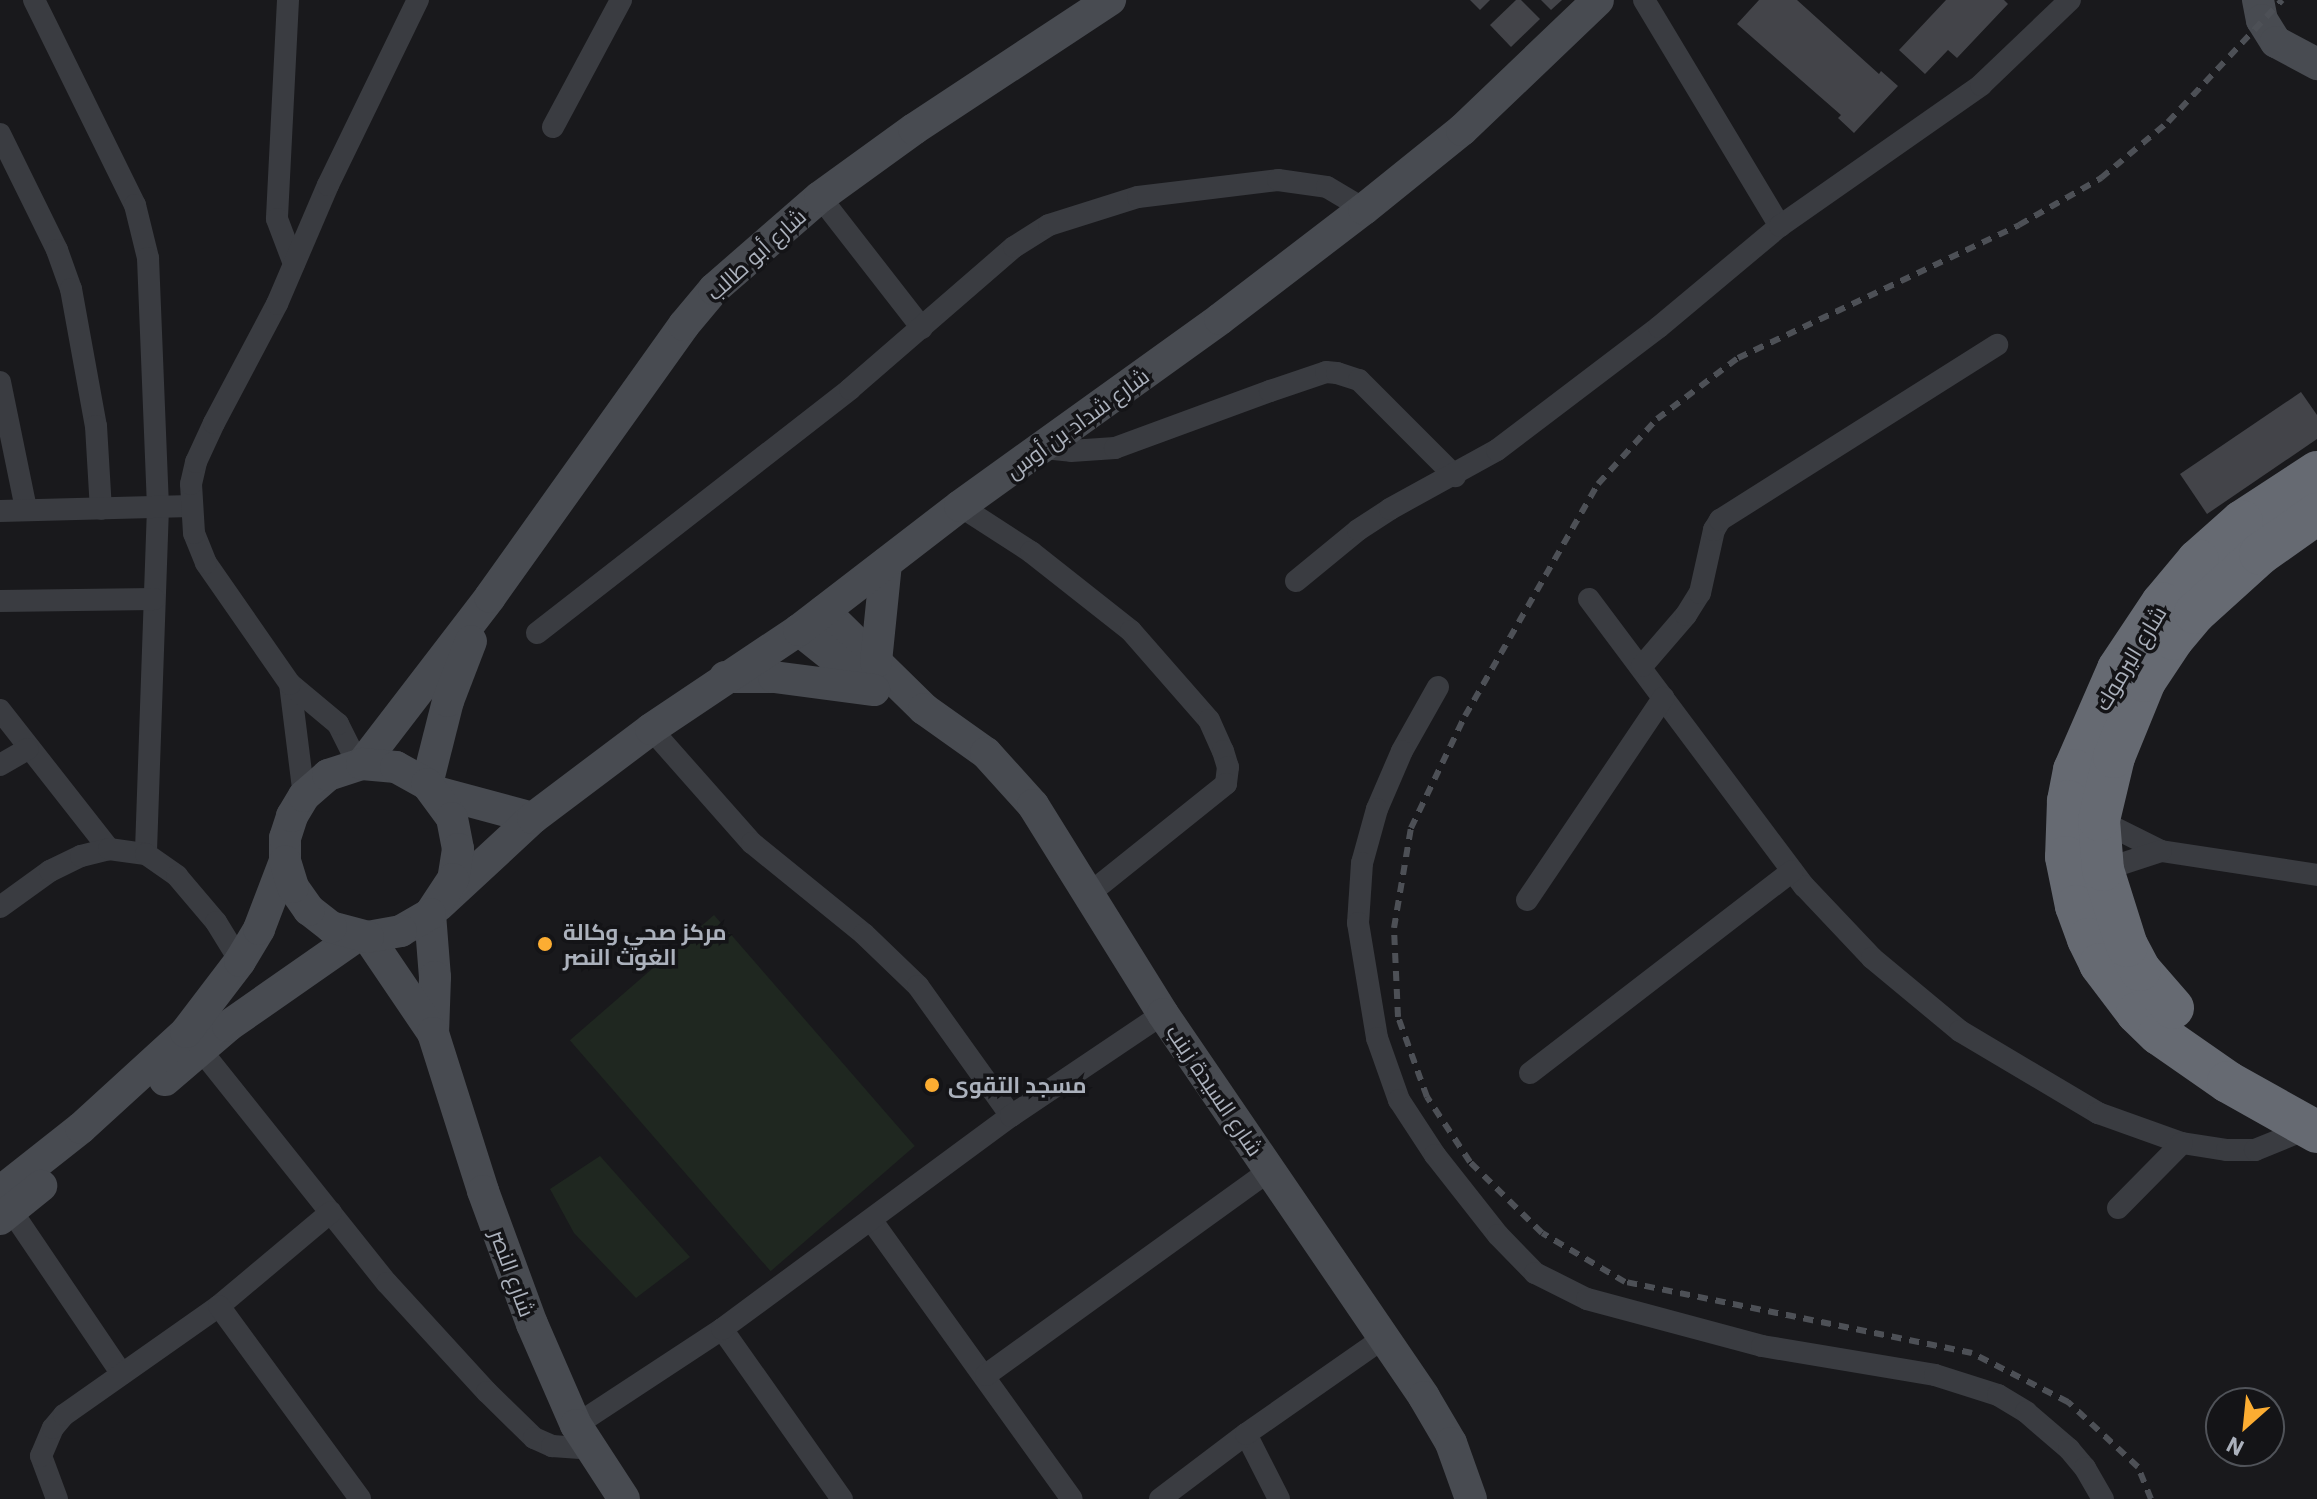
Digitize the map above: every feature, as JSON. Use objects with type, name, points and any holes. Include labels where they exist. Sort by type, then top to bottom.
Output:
[{"type":"highway","name":"شارع اليرموك","points":[[2314,1121],[2217,1075],[2159,1034],[2137,1013],[2100,964],[2088,939],[2076,906],[2066,857],[2068,801],[2074,770],[2118,669],[2162,603],[2198,560],[2242,521],[2317,472]]},
{"type":"highway","name":"شارع اليرموك","points":[[2314,1121],[2196,1028],[2155,990],[2127,946],[2115,919],[2103,870],[2099,820],[2114,757],[2157,660],[2195,613],[2230,580],[2260,554],[2317,514]]},
{"type":"street","points":[[34,0],[135,205],[151,287],[158,507],[146,854]]},
{"type":"street","points":[[288,0],[277,219],[294,264]]},
{"type":"street","points":[[360,764],[338,724],[290,684],[206,563],[194,533],[191,506],[196,462],[294,264],[418,0]]},
{"type":"street","points":[[553,127],[621,0]]},
{"type":"street","name":"شارع أبو طالب","points":[[360,764],[490,597],[697,308],[754,253],[820,197],[914,129],[1110,0]]},
{"type":"street","name":"شارع شداد بن أوس","points":[[434,910],[533,818],[651,729],[812,620],[960,506],[1044,448],[1364,209],[1462,130],[1598,0]]},
{"type":"street","points":[[1644,0],[1780,226]]},
{"type":"street","points":[[1296,581],[1358,530],[1418,492],[1455,476],[1497,450],[1659,327],[1780,226],[1981,85],[2070,0]]},
{"type":"street","points":[[2258,0],[2262,20],[2276,42],[2317,64]]},
{"type":"street","points":[[2278,0],[2286,19],[2295,30],[2317,42]]},
{"type":"street","points":[[0,134],[57,250],[71,289],[96,426],[101,509]]},
{"type":"street","points":[[537,633],[922,328],[1031,235],[1092,209],[1165,193],[1278,180],[1327,187],[1364,209]]},
{"type":"street","points":[[820,197],[922,328]]},
{"type":"street","points":[[1642,666],[1686,615],[1700,593],[1714,530],[1720,520],[1997,345]]},
{"type":"street","points":[[1044,448],[1071,451],[1115,448],[1326,372],[1359,380],[1455,476]]},
{"type":"street","points":[[0,382],[26,509]]},
{"type":"street","points":[[0,511],[191,506]]},
{"type":"street","points":[[960,506],[1031,552],[1131,631],[1209,720],[1223,751],[1228,767],[1226,784],[1090,893]]},
{"type":"street","points":[[725,677],[875,676],[886,564]]},
{"type":"street","name":"شارع أبو طالب","points":[[431,788],[456,676],[490,597]]},
{"type":"street","points":[[0,601],[154,599]]},
{"type":"street","points":[[1589,599],[1642,666],[1792,871],[1872,958],[1960,1031],[2098,1113],[2182,1143],[2227,1150],[2255,1150],[2314,1121]]},
{"type":"street","name":"شارع السيدة زينب","points":[[812,620],[875,676],[1000,766],[1033,805],[1163,1014],[1385,1337],[1451,1443],[1471,1499]]},
{"type":"street","points":[[290,684],[304,796]]},
{"type":"street","points":[[1438,687],[1402,751],[1377,809],[1362,863],[1358,923],[1377,1038],[1399,1100],[1427,1143],[1498,1235],[1535,1273],[1587,1299],[1732,1339],[1859,1365],[1935,1375],[1998,1395],[2026,1412],[2069,1449],[2103,1499]]},
{"type":"street","points":[[1527,900],[1663,698]]},
{"type":"street","points":[[0,710],[109,849]]},
{"type":"street","points":[[651,729],[752,843],[864,934],[918,986],[1011,1116]]},
{"type":"street","points":[[0,765],[28,749]]},
{"type":"street","points":[[431,788],[452,818],[458,849],[453,879],[434,910],[401,931],[362,936],[331,927],[309,910],[293,887],[285,861],[285,838],[292,816],[304,796],[328,775],[360,764],[396,767],[431,788],[533,818]]},
{"type":"street","points":[[2099,820],[2161,851],[2317,875]]},
{"type":"street","points":[[0,907],[50,871],[81,856],[109,849],[146,854],[177,876],[216,922],[240,961]]},
{"type":"street","points":[[2103,870],[2161,851]]},
{"type":"street","points":[[194,1041],[259,929],[285,861]]},
{"type":"street","points":[[1530,1073],[1792,871]]},
{"type":"street","name":"شارع النصر","points":[[433,1033],[434,910]]},
{"type":"street","points":[[216,922],[241,931],[259,929]]},
{"type":"street","points":[[122,1374],[2,1204],[194,1041],[228,1026],[362,936]]},
{"type":"street","name":"شارع النصر","points":[[362,936],[433,1033],[507,1256],[584,1437],[624,1499]]},
{"type":"street","points":[[194,1041],[387,1283],[527,1432],[552,1446],[584,1437],[722,1329],[1011,1116],[1163,1014]]},
{"type":"street","points":[[2118,1208],[2182,1143]]},
{"type":"street","points":[[986,1375],[1269,1171]]},
{"type":"street","points":[[57,1499],[43,1468],[43,1444],[64,1415],[219,1306],[331,1212]]},
{"type":"street","points":[[872,1221],[986,1375],[1072,1499]]},
{"type":"street","points":[[219,1306],[360,1499]]},
{"type":"street","points":[[722,1329],[842,1499]]},
{"type":"street","points":[[1160,1499],[1246,1434],[1385,1337]]},
{"type":"street","points":[[1246,1434],[1272,1495]]},
{"type":"shaded area","points":[[714,915],[915,1146],[771,1271],[570,1040]]},
{"type":"shaded area","points":[[600,1156],[690,1257],[636,1298],[574,1233],[550,1189]]},
{"type":"building","points":[[1470,0],[1490,0],[1480,10]]},
{"type":"building","points":[[1516,0],[1521,0],[1540,19],[1511,47],[1490,25]]},
{"type":"building","points":[[1541,0],[1562,0],[1551,10]]},
{"type":"building","points":[[1759,0],[1797,0],[1879,74],[1881,71],[1898,86],[1854,133],[1838,118],[1841,115],[1737,24]]},
{"type":"building","points":[[1946,0],[2004,0],[2008,4],[1957,58],[1948,50],[1925,74],[1899,50]]},
{"type":"building","points":[[2301,392],[2317,415],[2317,439],[2207,514],[2180,474]]},
{"type":"railway","points":[[2151,1499],[2138,1467],[2068,1402],[1972,1353],[1625,1282],[1542,1233],[1470,1162],[1427,1097],[1398,1017],[1394,928],[1411,828],[1465,716],[1598,484],[1657,419],[1738,358],[2019,225],[2101,178],[2168,122],[2282,0]]},
{"type":"place","name":"مركز صحي وكالة الغوث النصر","points":[[545,944]]},
{"type":"place","name":"مسجد التقوى","points":[[932,1085]]}]
